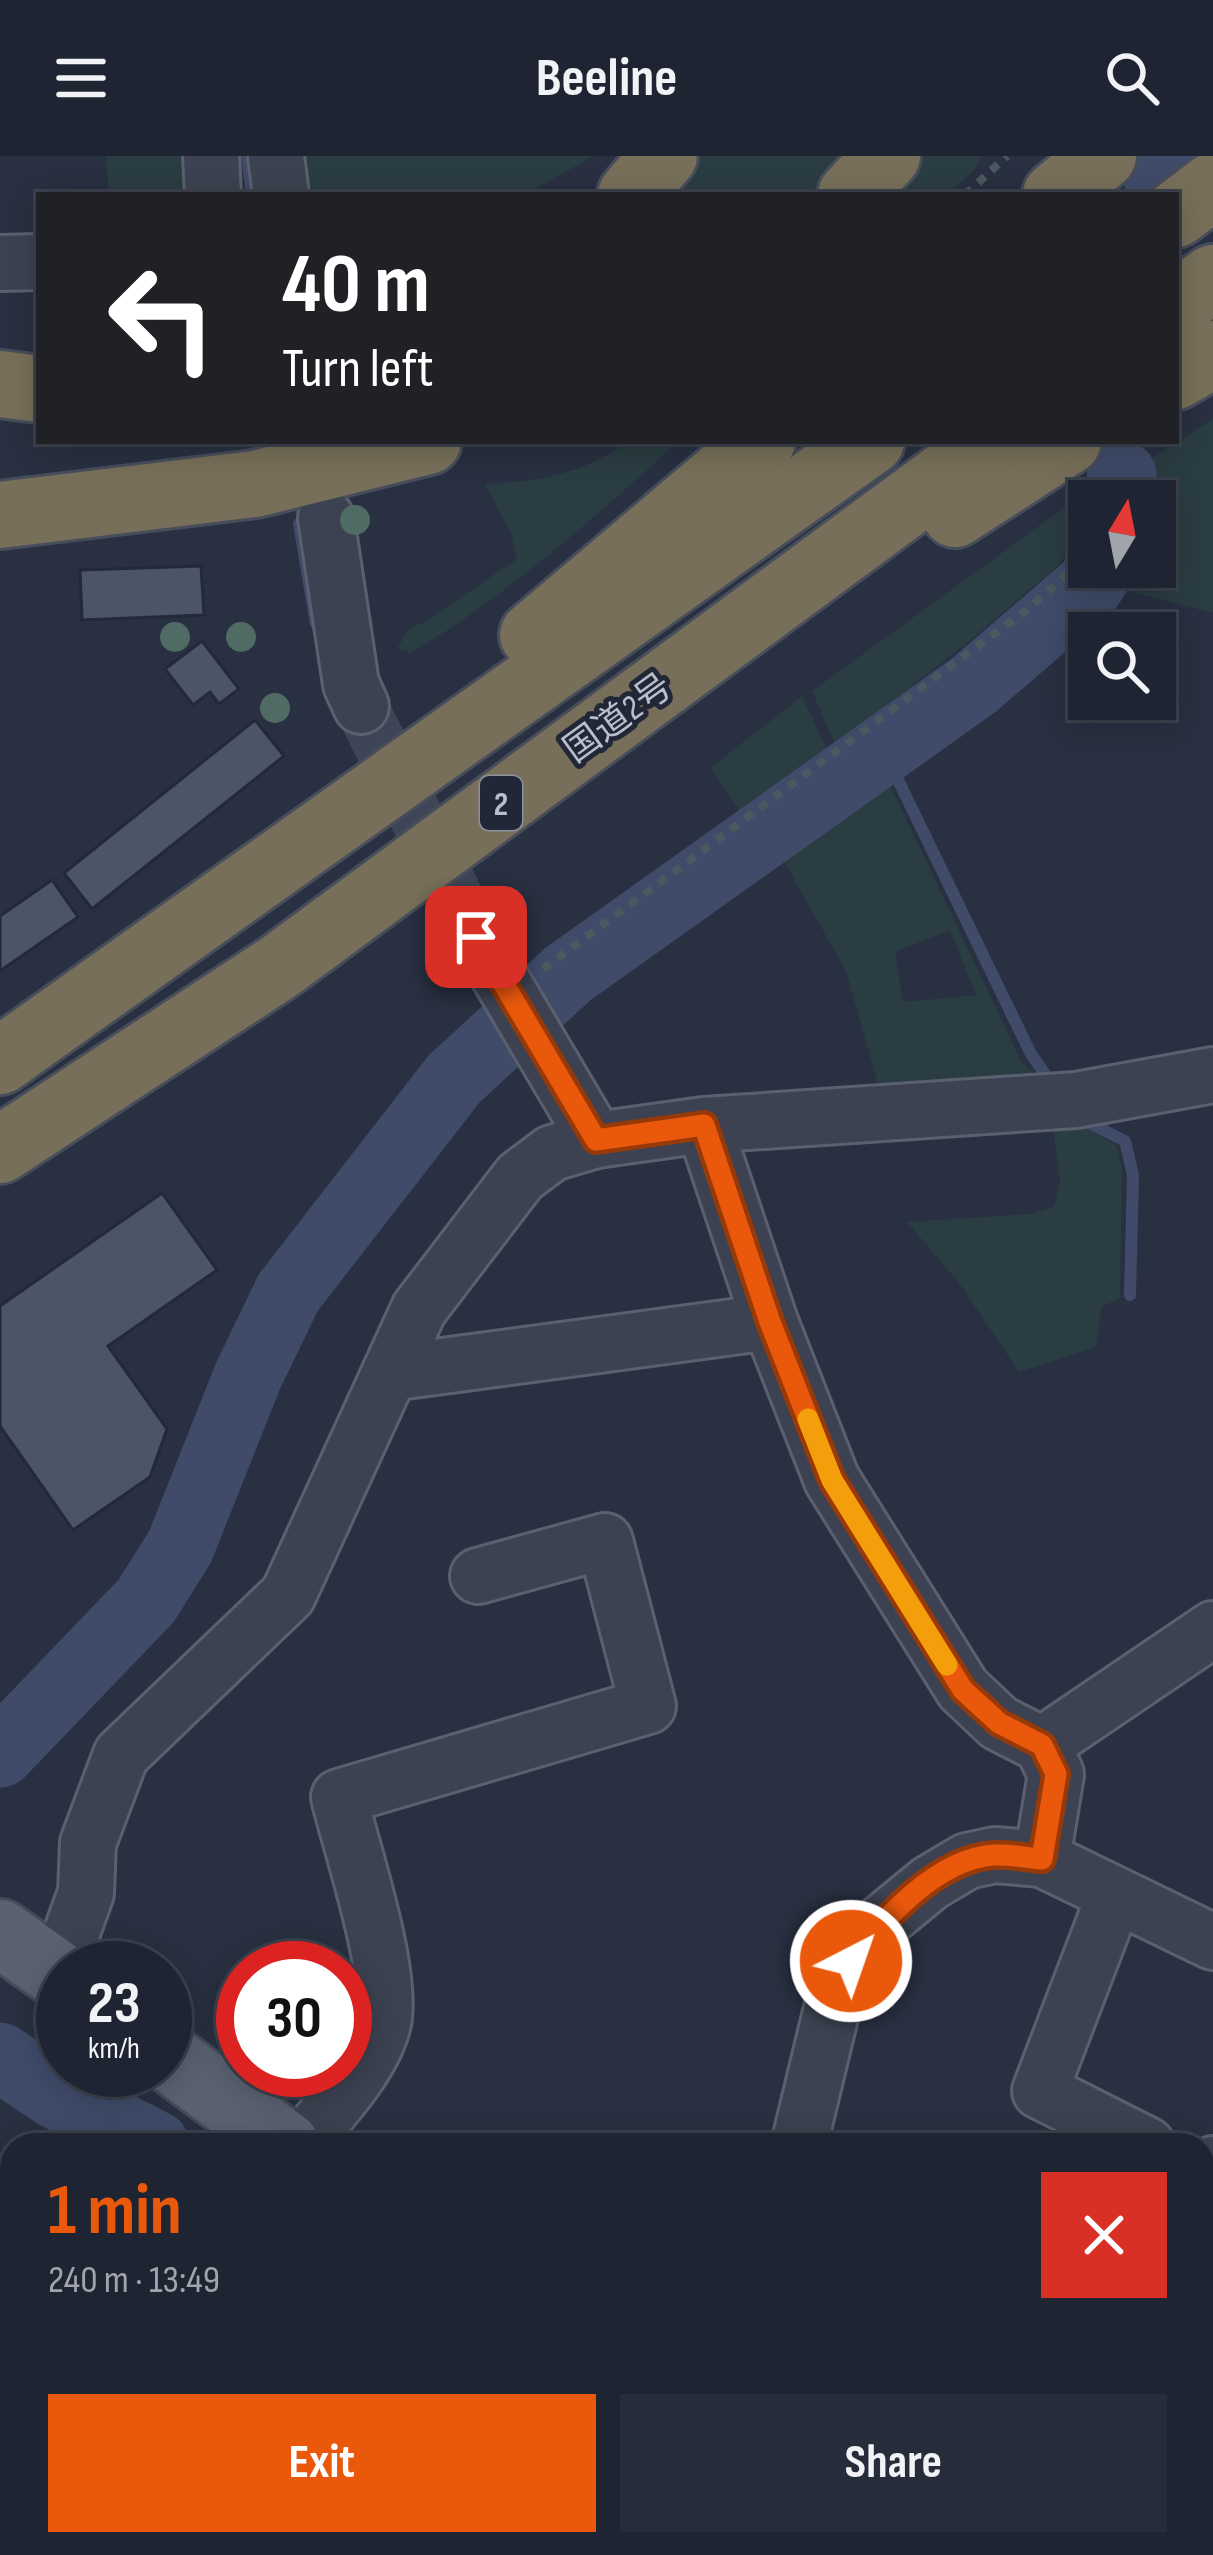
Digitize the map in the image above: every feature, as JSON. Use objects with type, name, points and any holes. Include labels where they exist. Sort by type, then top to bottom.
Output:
[{"type":"highway","points":[[634,192],[664,156]]},
{"type":"highway","points":[[854,192],[887,156]]},
{"type":"highway","points":[[1179,212],[1213,186]]},
{"type":"highway","points":[[1179,303],[1213,278]]},
{"type":"highway","points":[[1179,374],[1213,354]]},
{"type":"highway","points":[[0,384],[36,389]]},
{"type":"highway","points":[[0,426],[36,423]]},
{"type":"highway","points":[[0,515],[255,484],[416,444]]},
{"type":"highway","points":[[188,930],[758,444]]},
{"type":"highway","name":"2","points":[[0,1061],[867,444]]},
{"type":"highway","name":"国道2号","points":[[0,1150],[279,967],[988,444]]},
{"type":"highway","points":[[279,967],[433,878],[897,552],[1078,469]]},
{"type":"highway","points":[[0,474],[255,484]]},
{"type":"main road","points":[[192,2075],[270,2133]]},
{"type":"street","points":[[211,156],[213,192]]},
{"type":"street","points":[[276,156],[281,192]]},
{"type":"street","points":[[0,263],[36,262]]},
{"type":"street","points":[[326,518],[351,684],[361,706]]},
{"type":"street","points":[[476,937],[596,1140]]},
{"type":"street","points":[[67,1941],[86,1893],[88,1843],[121,1755],[288,1595],[419,1309],[520,1177],[552,1153],[596,1140],[704,1125],[1063,1101],[1213,1075]]},
{"type":"street","points":[[704,1125],[770,1322],[832,1480],[963,1690],[999,1723],[1042,1745],[1056,1774],[1042,1859]]},
{"type":"street","points":[[390,1372],[770,1322]]},
{"type":"street","points":[[312,2133],[355,2079],[383,2024],[385,1980],[338,1797],[648,1706],[605,1541],[478,1576]]},
{"type":"street","points":[[1042,1745],[1213,1630]]},
{"type":"street","points":[[802,2133],[835,1996],[851,1961],[879,1925],[929,1883],[967,1861],[995,1855],[1042,1859],[1213,1942]]},
{"type":"street","points":[[1115,1894],[1040,2091],[1123,2133]]},
{"type":"path","points":[[968,192],[1001,159]]},
{"type":"path","points":[[516,1008],[1074,569],[1087,538],[1078,469]]},
{"type":"green space","points":[[106,156],[195,156],[196,192],[109,192]]},
{"type":"green space","points":[[284,156],[594,156],[529,192],[290,192]]},
{"type":"green space","points":[[692,156],[857,156],[825,192],[663,192]]},
{"type":"green space","points":[[925,156],[981,156],[976,168],[950,192],[895,192]]},
{"type":"green space","points":[[1213,419],[1213,613],[1120,589],[1176,588],[1176,480],[1135,480],[1138,467]]},
{"type":"green space","points":[[624,444],[676,444],[482,606],[411,653],[397,649],[409,628],[517,559],[511,533],[485,485],[560,474]]},
{"type":"green space","points":[[1068,505],[1068,551],[1060,564],[835,745],[812,691]]},
{"type":"green space","points":[[802,696],[828,751],[740,812],[710,768]]},
{"type":"green space","points":[[881,766],[1022,1063],[1034,1072],[1040,1086],[881,1095],[846,971],[774,844]],"holes":[[[950,930],[976,995],[903,1002],[895,952]]]},
{"type":"green space","points":[[1074,1121],[1116,1145],[1122,1169],[1120,1299],[1102,1306],[1096,1347],[1019,1372],[959,1283],[907,1222],[1030,1214],[1054,1207],[1060,1183],[1053,1128]]},
{"type":"building","points":[[201,566],[204,615],[82,620],[80,570]]},
{"type":"building","points":[[202,641],[239,689],[219,704],[210,692],[193,705],[165,669]]},
{"type":"building","points":[[255,720],[284,756],[92,909],[64,873]]},
{"type":"building","points":[[52,880],[78,917],[0,971],[0,916]]},
{"type":"building","points":[[162,1193],[217,1270],[108,1346],[167,1429],[150,1477],[73,1530],[0,1426],[0,1306]]},
{"type":"waterway","points":[[247,156],[252,192]]},
{"type":"waterway","points":[[1158,178],[1161,156]]},
{"type":"waterway","points":[[1121,480],[1122,475]]},
{"type":"waterway","points":[[299,524],[316,624]]},
{"type":"waterway","points":[[0,1753],[146,1601],[180,1547],[248,1376],[288,1293],[454,1079],[568,974],[974,685],[1087,588]]},
{"type":"waterway","points":[[884,751],[1031,1054],[1054,1087]]},
{"type":"waterway","points":[[1077,1117],[1125,1141],[1133,1175],[1130,1295]]},
{"type":"waterway","points":[[0,2057],[57,2095],[131,2133]]},
{"type":"tunnel","points":[[361,706],[476,937]]},
{"type":"slow traffic","points":[[808,1419],[832,1480],[947,1665]]},
{"type":"route","points":[[476,937],[596,1140],[704,1125],[770,1322],[832,1480],[963,1690],[999,1723],[1042,1745],[1056,1774],[1042,1859],[995,1855],[967,1861],[929,1883],[879,1925],[851,1961]]}]
